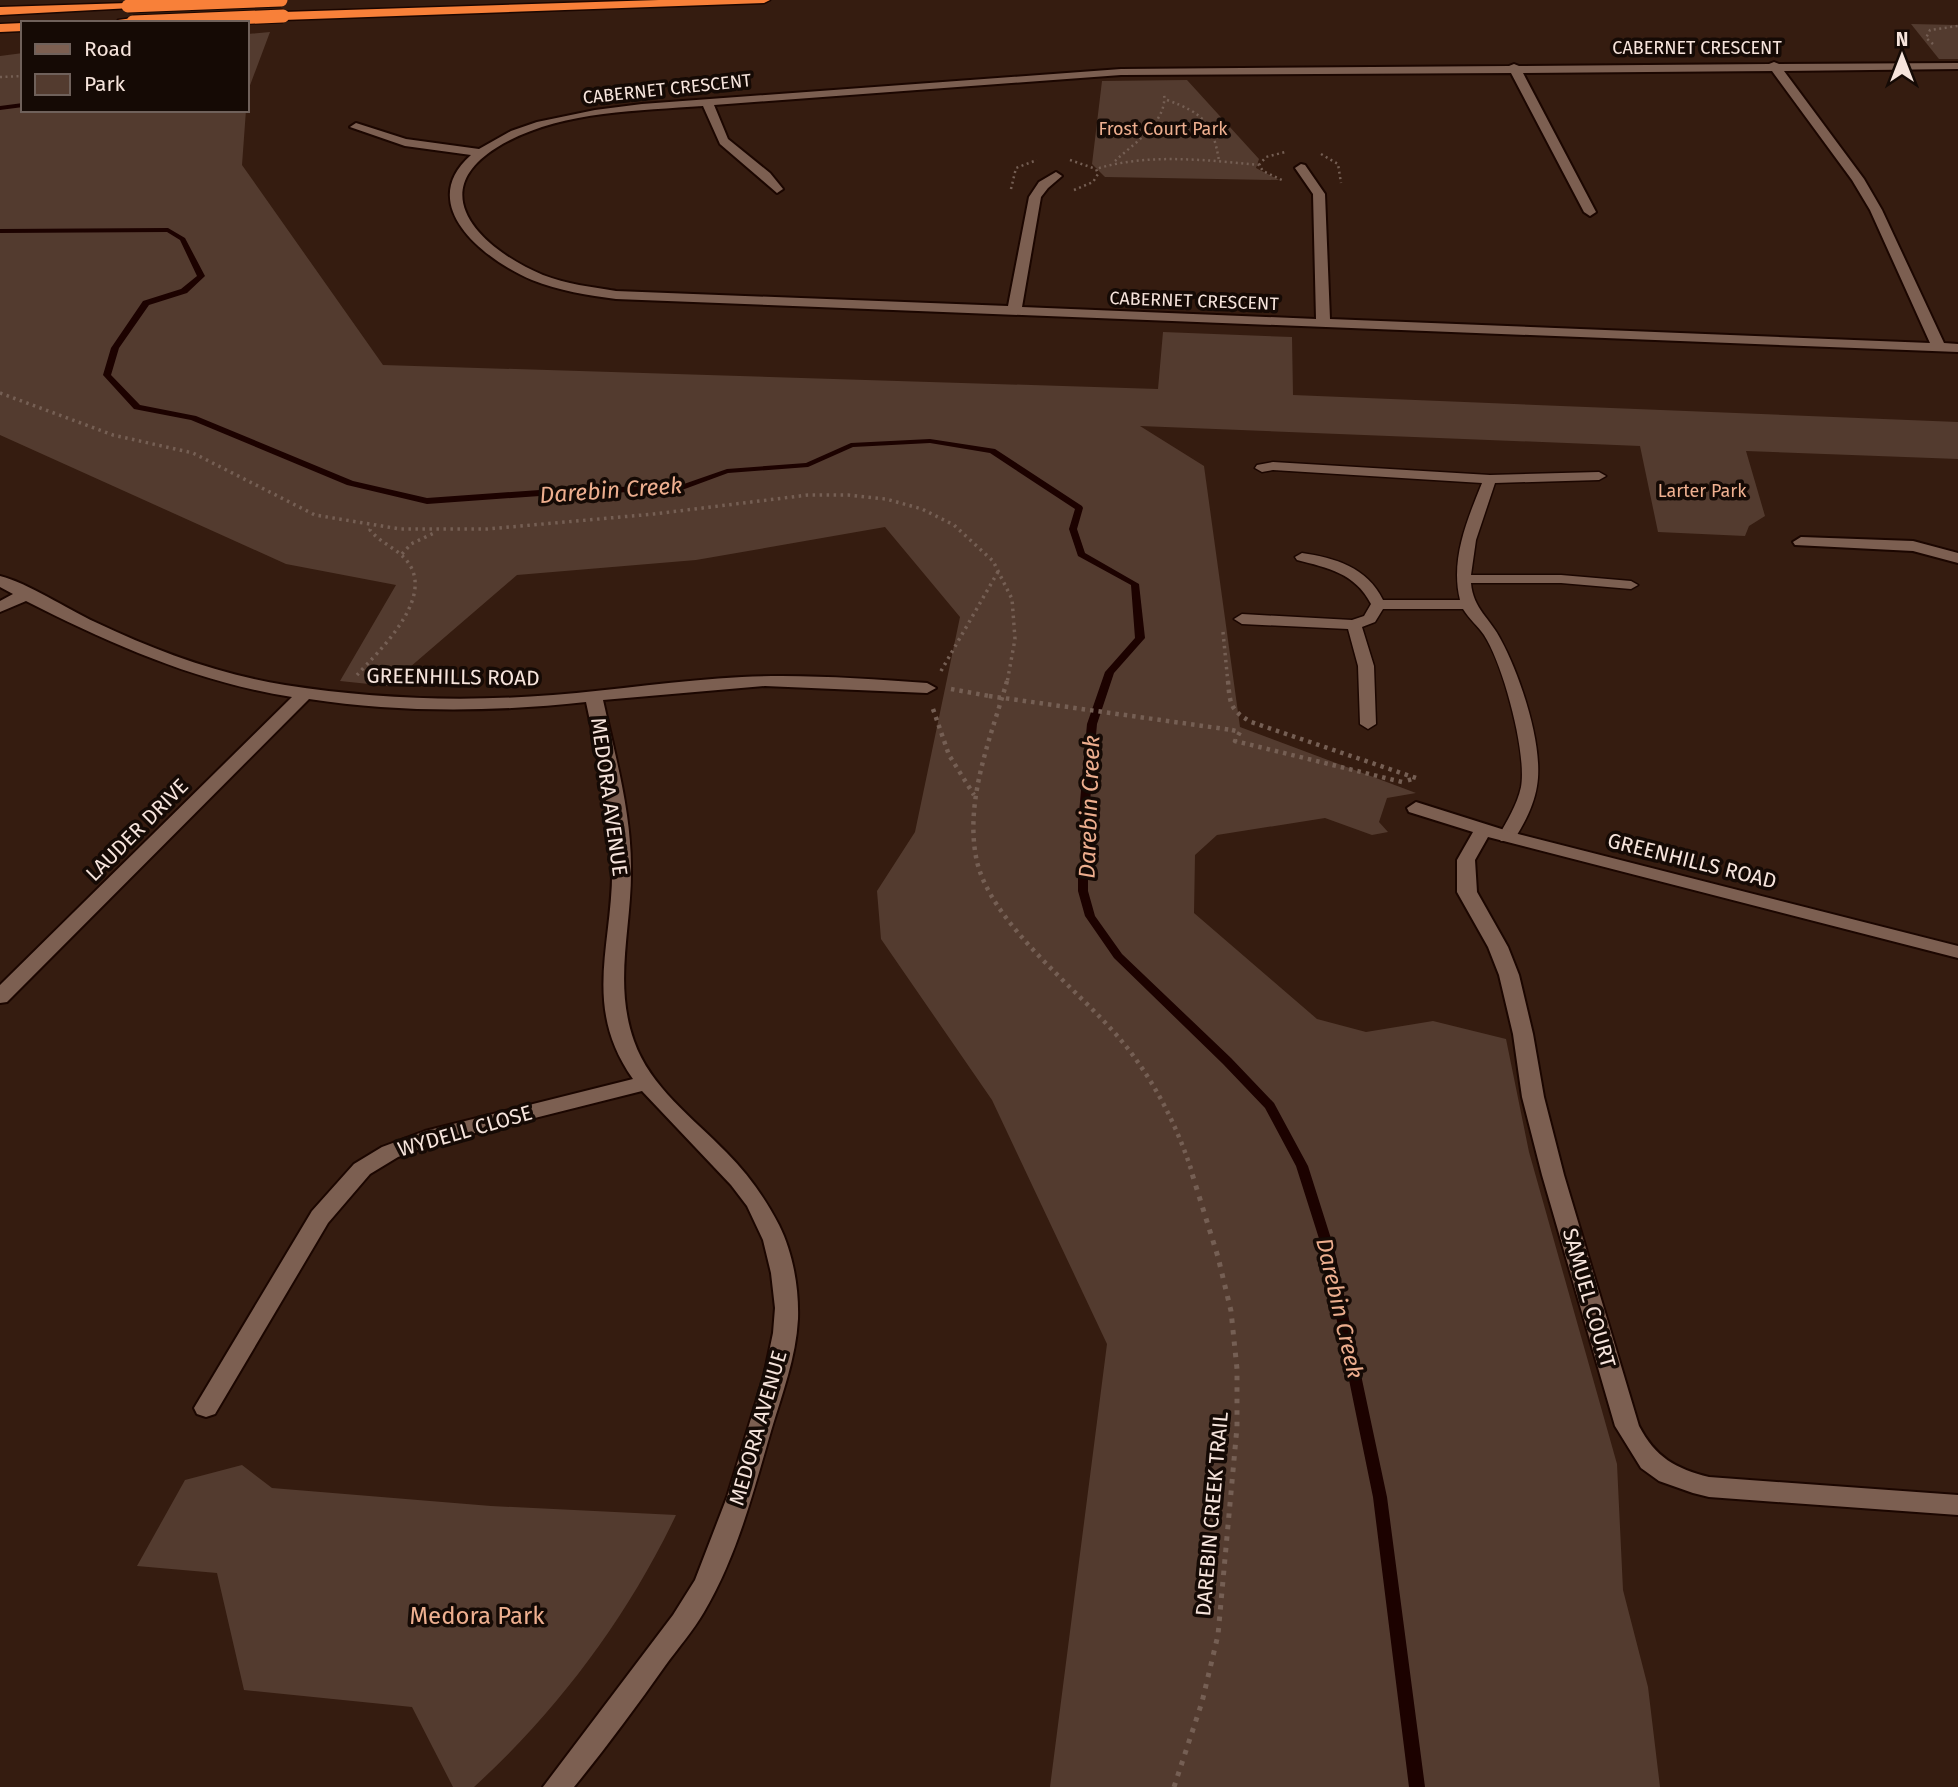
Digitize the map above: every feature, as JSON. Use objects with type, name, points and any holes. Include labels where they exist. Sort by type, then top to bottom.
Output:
[{"type":"highway","points":[[0,11],[282,0]]},
{"type":"highway","points":[[159,21],[764,0]]},
{"type":"highway","points":[[0,28],[21,27]]},
{"type":"street","name":"CABERNET CRESCENT","points":[[1958,66],[1774,65],[1109,72],[707,102],[583,115],[531,129],[481,153],[456,180],[454,204],[461,216],[505,259],[522,271],[565,286],[647,298],[1958,348]]},
{"type":"street","points":[[1774,65],[1858,179],[1876,210],[1939,347]]},
{"type":"street","points":[[1514,68],[1590,212]]},
{"type":"street","points":[[707,102],[719,134],[727,145],[761,169],[777,189]]},
{"type":"street","points":[[356,127],[405,142],[481,153]]},
{"type":"street","points":[[1301,168],[1319,194],[1323,324]]},
{"type":"street","points":[[1014,312],[1035,197],[1043,185],[1056,176]]},
{"type":"street","points":[[1801,542],[1913,546],[1958,558]]},
{"type":"street","name":"GREENHILLS ROAD","points":[[0,581],[110,637],[168,660],[242,682],[304,693],[410,704],[475,704],[594,697],[744,682],[820,682],[935,688]]},
{"type":"street","points":[[0,607],[26,594]]},
{"type":"street","name":"LAUDER DRIVE","points":[[0,997],[304,693]]},
{"type":"street","name":"MEDORA AVENUE","points":[[557,1787],[612,1720],[695,1604],[722,1548],[741,1489],[778,1368],[786,1320],[784,1275],[770,1229],[753,1199],[732,1170],[645,1083],[625,1045],[613,1005],[611,968],[622,894],[622,861],[594,697]]},
{"type":"street","name":"GREENHILLS ROAD","points":[[1416,808],[1507,837],[1958,953]]},
{"type":"street","name":"SAMUEL COURT","points":[[1483,830],[1466,860],[1467,892],[1498,947],[1508,975],[1524,1034],[1533,1097],[1553,1175],[1627,1426],[1637,1449],[1656,1470],[1675,1480],[1709,1487],[1958,1505]]},
{"type":"street","name":"WYDELL CLOSE","points":[[206,1408],[320,1217],[362,1169],[390,1152],[433,1136],[645,1083]]},
{"type":"lane","points":[[1262,468],[1273,466],[1490,479],[1598,476]]},
{"type":"lane","points":[[1490,479],[1468,537],[1464,579],[1468,605],[1494,639],[1521,718],[1530,778],[1525,803],[1507,837]]},
{"type":"lane","points":[[1242,619],[1354,625],[1370,619],[1378,604],[1373,591],[1341,566],[1302,557]]},
{"type":"lane","points":[[1464,579],[1561,579],[1631,585]]},
{"type":"lane","points":[[1378,604],[1468,605]]},
{"type":"lane","points":[[1354,625],[1366,666],[1368,724]]},
{"type":"path","points":[[1937,46],[1926,38],[1926,34],[1938,27],[1958,26]]},
{"type":"path","points":[[0,77],[21,76]]},
{"type":"path","points":[[1114,162],[1154,124],[1167,100],[1164,88]]},
{"type":"path","points":[[1167,100],[1197,114],[1212,128],[1219,160]]},
{"type":"path","points":[[1259,164],[1273,153],[1297,151]]},
{"type":"path","points":[[1320,154],[1336,161],[1340,166],[1342,193]]},
{"type":"path","points":[[1011,190],[1016,168],[1040,159]]},
{"type":"path","points":[[1064,159],[1087,164],[1096,169],[1098,174],[1093,182],[1065,194]]},
{"type":"path","points":[[1096,169],[1114,162],[1219,160],[1259,164]]},
{"type":"path","points":[[1259,164],[1263,171],[1286,182]]},
{"type":"path","name":"DAREBIN CREEK TRAIL","points":[[0,393],[113,435],[193,453],[315,514],[372,526],[437,531],[487,529],[627,517],[814,495],[868,496],[902,502],[932,512],[977,543],[999,569],[1012,593],[1017,626],[1010,674],[974,796],[972,825],[976,859],[984,881],[1003,913],[1108,1024],[1138,1060],[1164,1104],[1187,1153],[1218,1255],[1231,1315],[1237,1398],[1236,1466],[1223,1604],[1208,1686],[1174,1787]]},
{"type":"path","points":[[339,697],[408,613],[414,598],[414,584],[402,554],[373,534],[370,530],[372,526]]},
{"type":"path","points":[[402,554],[411,544],[437,531]]},
{"type":"path","points":[[974,796],[967,787],[935,716],[935,688],[941,669],[999,569]]},
{"type":"path","points":[[935,688],[1232,730],[1240,732],[1235,741],[1406,781],[1416,778],[1251,722],[1234,713],[1230,701],[1222,623],[1242,619]]},
{"type":"path","points":[[1406,781],[1416,808]]},
{"type":"green space","points":[[1911,24],[1958,25],[1958,59],[1939,59]]},
{"type":"green space","points":[[270,32],[248,91],[248,34]]},
{"type":"green space","name":"Larter Park","points":[[21,53],[21,112],[246,112],[242,165],[383,365],[1158,389],[1163,332],[1292,337],[1293,395],[1958,422],[1958,459],[1746,451],[1765,516],[1749,526],[1745,536],[1658,532],[1640,446],[1140,426],[1204,466],[1240,727],[1416,793],[1387,798],[1379,822],[1388,832],[1372,835],[1325,818],[1217,835],[1195,855],[1194,913],[1317,1019],[1366,1032],[1433,1021],[1506,1039],[1529,1152],[1617,1464],[1623,1590],[1648,1687],[1660,1787],[1050,1787],[1107,1344],[992,1100],[881,939],[877,891],[915,832],[960,617],[885,527],[696,560],[517,575],[388,686],[340,681],[396,585],[286,564],[0,435],[0,56]]},
{"type":"green space","name":"Frost Court Park","points":[[1187,80],[1259,159],[1256,168],[1279,180],[1105,177],[1092,164],[1102,81]]},
{"type":"green space","name":"Medora Park","points":[[242,1465],[272,1488],[491,1506],[676,1515],[636,1590],[613,1626],[562,1694],[474,1787],[453,1787],[412,1707],[244,1690],[217,1573],[137,1566],[185,1480]]},
{"type":"waterway","name":"Darebin Creek","points":[[0,108],[21,105]]},
{"type":"waterway","name":"Darebin Creek","points":[[0,231],[168,230],[183,239],[201,276],[184,291],[146,303],[115,348],[107,375],[137,407],[193,418],[350,483],[427,501],[682,487],[727,471],[808,465],[851,445],[930,441],[992,451],[1079,508],[1073,529],[1081,554],[1135,584],[1140,638],[1110,672],[1092,724],[1084,813],[1089,860],[1083,874],[1083,891],[1090,916],[1118,956],[1270,1106],[1302,1166],[1328,1248],[1380,1497],[1417,1787]]}]
